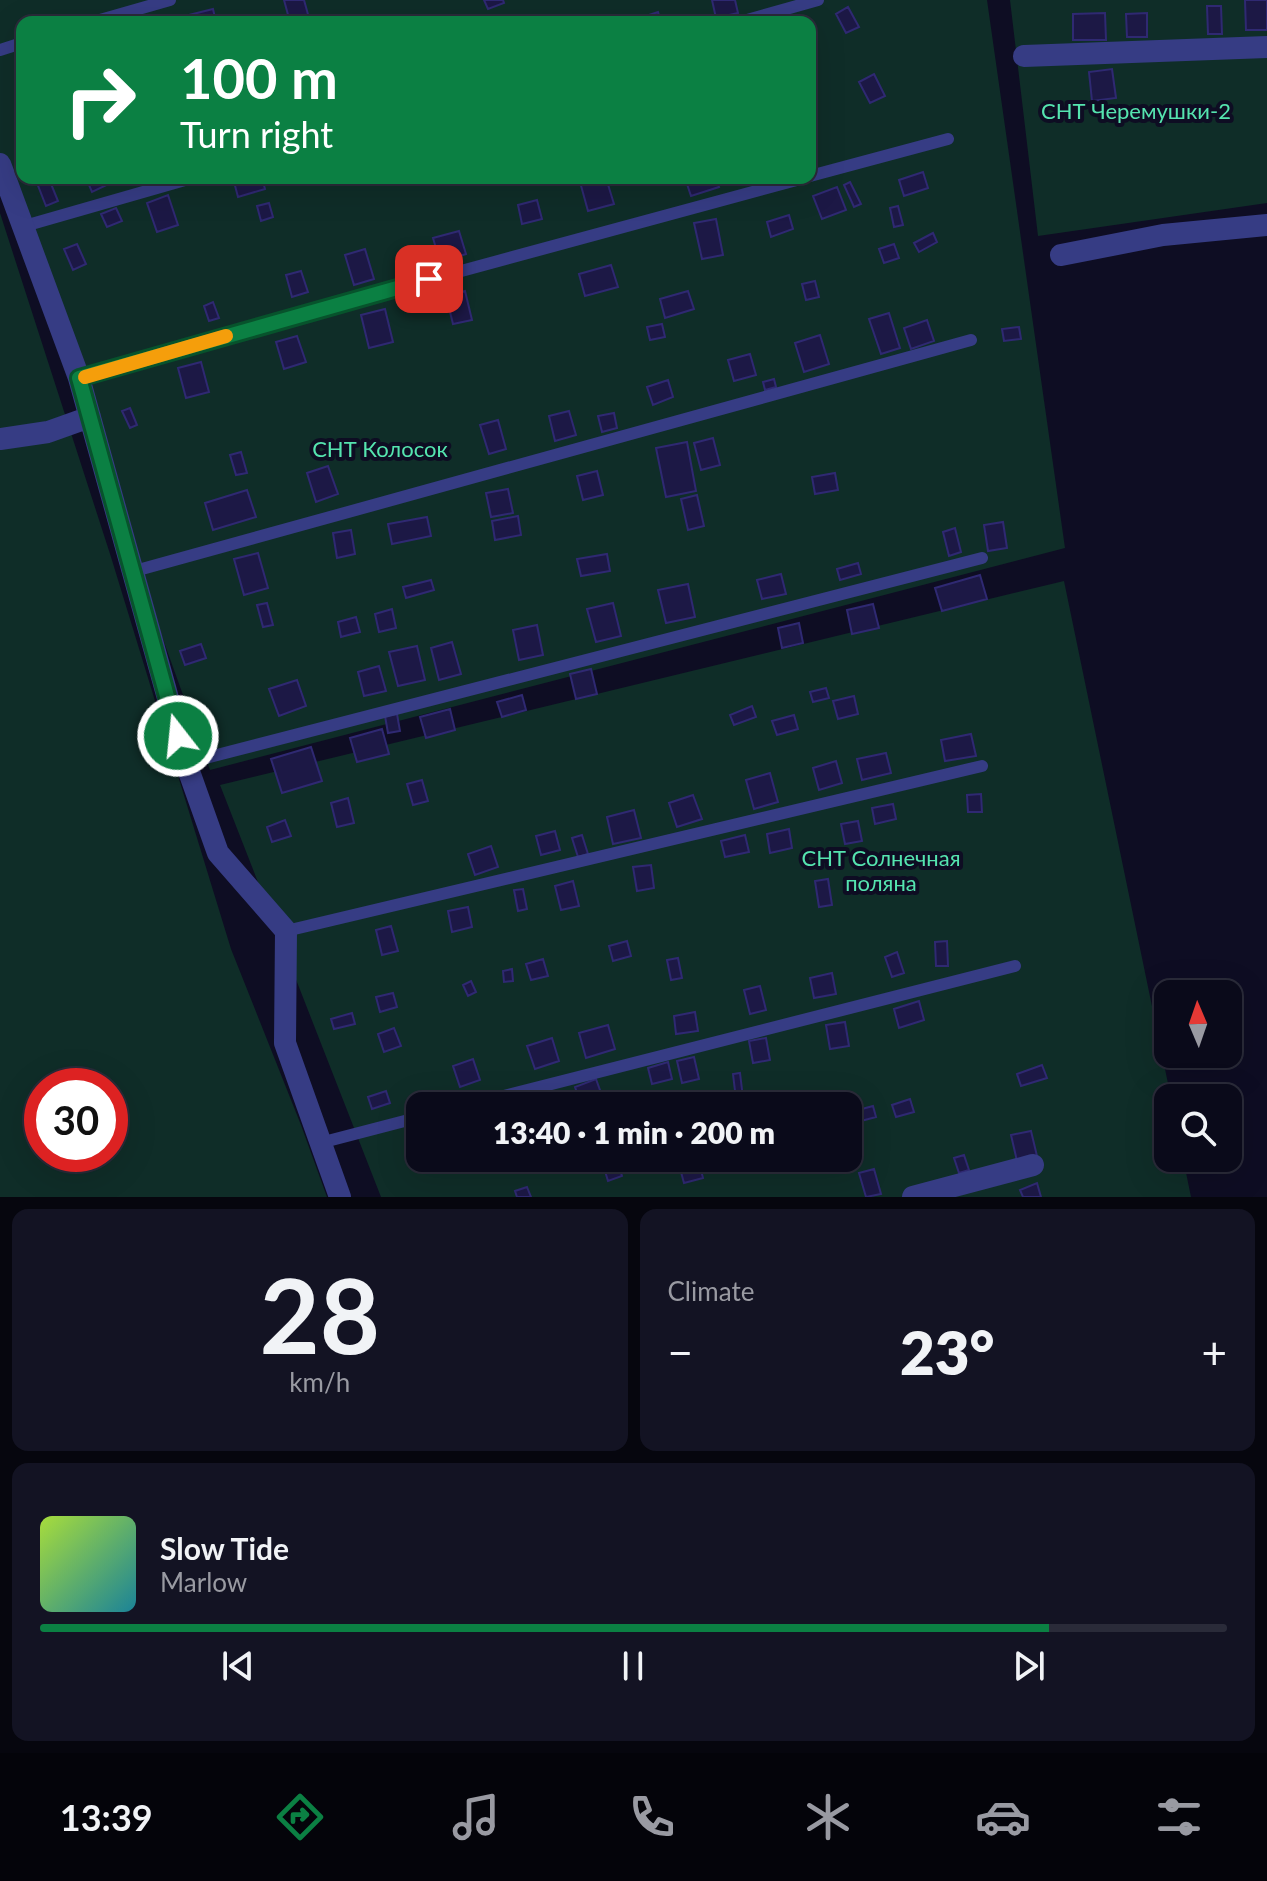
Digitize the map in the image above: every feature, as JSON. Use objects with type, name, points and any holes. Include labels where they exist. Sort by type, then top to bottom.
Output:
[{"type":"street","points":[[1024,56],[1267,47]]},
{"type":"street","points":[[0,164],[79,378],[186,763],[218,853],[286,931],[285,1043],[340,1197]]},
{"type":"street","points":[[1061,255],[1163,235],[1267,225]]},
{"type":"street","points":[[0,439],[48,432],[90,417]]},
{"type":"street","points":[[913,1197],[1033,1165]]},
{"type":"lane","points":[[114,16],[170,0]]},
{"type":"lane","points":[[761,16],[818,0]]},
{"type":"lane","points":[[816,174],[948,139]]},
{"type":"lane","points":[[21,227],[171,184]]},
{"type":"lane","points":[[79,378],[782,184]]},
{"type":"lane","points":[[131,572],[971,340]]},
{"type":"lane","points":[[186,763],[982,558]]},
{"type":"lane","points":[[286,931],[982,766]]},
{"type":"lane","points":[[520,1092],[1015,966]]},
{"type":"lane","points":[[320,1143],[406,1121]]},
{"type":"green space","name":"СНТ Колосок","points":[[0,0],[987,0],[1065,548],[210,770],[0,186]]},
{"type":"green space","name":"СНТ Черемушки-2","points":[[1010,0],[1267,0],[1267,203],[1038,236]]},
{"type":"green space","points":[[0,213],[111,557],[231,949],[327,1197],[0,1197]]},
{"type":"green space","name":"СНТ Солнечная поляна","points":[[1064,581],[1154,1016],[1154,1068],[1165,1068],[1168,1084],[1154,1084],[1154,1172],[1186,1172],[1191,1197],[381,1197],[220,785]]},
{"type":"building","points":[[284,0],[304,0],[308,16],[288,16]]},
{"type":"building","points":[[484,0],[503,0],[504,3],[488,9]]},
{"type":"building","points":[[712,0],[735,0],[738,13],[716,16]]},
{"type":"building","points":[[1245,0],[1267,0],[1267,30],[1246,30]]},
{"type":"building","points":[[1207,6],[1221,6],[1222,34],[1208,34]]},
{"type":"building","points":[[848,7],[859,27],[846,33],[836,14]]},
{"type":"building","points":[[213,9],[215,16],[189,16]]},
{"type":"building","points":[[1105,13],[1106,40],[1073,40],[1073,14]]},
{"type":"building","points":[[1147,13],[1147,37],[1127,37],[1126,14]]},
{"type":"building","points":[[1112,69],[1116,98],[1092,101],[1089,72]]},
{"type":"building","points":[[874,74],[885,96],[870,103],[859,82]]},
{"type":"building","points":[[923,172],[928,188],[904,196],[899,180]]},
{"type":"building","points":[[850,182],[861,204],[854,207],[844,185]]},
{"type":"building","points":[[37,184],[51,184],[58,201],[46,206]]},
{"type":"building","points":[[89,184],[109,184],[92,192]]},
{"type":"building","points":[[235,184],[264,184],[265,189],[238,197]]},
{"type":"building","points":[[581,184],[608,184],[614,204],[588,211]]},
{"type":"building","points":[[687,184],[718,184],[719,187],[691,196]]},
{"type":"building","points":[[837,187],[846,210],[822,219],[813,196]]},
{"type":"building","points":[[168,195],[178,225],[157,232],[147,203]]},
{"type":"building","points":[[537,200],[542,219],[522,224],[518,205]]},
{"type":"building","points":[[269,203],[273,217],[261,221],[257,206]]},
{"type":"building","points":[[898,206],[903,225],[894,227],[890,208]]},
{"type":"building","points":[[116,208],[122,221],[107,227],[101,214]]},
{"type":"building","points":[[789,215],[793,229],[771,237],[767,222]]},
{"type":"building","points":[[716,219],[723,255],[702,259],[694,223]]},
{"type":"building","points":[[459,231],[466,254],[440,262],[433,238]]},
{"type":"building","points":[[933,233],[937,242],[919,252],[914,243]]},
{"type":"building","points":[[77,244],[86,264],[73,270],[64,249]]},
{"type":"building","points":[[894,244],[899,258],[884,263],[879,249]]},
{"type":"building","points":[[365,249],[374,279],[354,285],[345,255]]},
{"type":"building","points":[[611,265],[618,287],[585,296],[579,274]]},
{"type":"building","points":[[301,271],[308,292],[292,297],[286,275]]},
{"type":"building","points":[[815,281],[819,297],[806,300],[802,284]]},
{"type":"building","points":[[465,291],[472,320],[453,324],[446,296]]},
{"type":"building","points":[[688,291],[694,309],[665,318],[660,299]]},
{"type":"building","points":[[213,302],[219,318],[209,321],[204,306]]},
{"type":"building","points":[[385,309],[393,342],[369,348],[361,315]]},
{"type":"building","points":[[889,313],[900,348],[881,354],[869,319]]},
{"type":"building","points":[[927,320],[934,341],[911,349],[904,328]]},
{"type":"building","points":[[662,324],[665,337],[650,340],[647,327]]},
{"type":"building","points":[[1019,327],[1021,339],[1004,341],[1002,329]]},
{"type":"building","points":[[820,335],[829,364],[804,372],[795,343]]},
{"type":"building","points":[[297,336],[306,362],[284,369],[276,342]]},
{"type":"building","points":[[750,354],[756,375],[734,381],[728,360]]},
{"type":"building","points":[[201,362],[209,392],[186,398],[178,368]]},
{"type":"building","points":[[774,379],[776,387],[765,390],[763,382]]},
{"type":"building","points":[[668,380],[673,397],[653,405],[647,387]]},
{"type":"building","points":[[130,408],[137,425],[130,428],[122,411]]},
{"type":"building","points":[[569,411],[576,435],[555,441],[549,416]]},
{"type":"building","points":[[614,413],[617,428],[602,432],[598,416]]},
{"type":"building","points":[[498,420],[506,449],[489,454],[480,425]]},
{"type":"building","points":[[713,438],[720,465],[701,470],[694,443]]},
{"type":"building","points":[[687,442],[696,491],[666,497],[656,448]]},
{"type":"building","points":[[241,452],[247,473],[236,475],[230,455]]},
{"type":"building","points":[[328,466],[338,494],[316,502],[307,473]]},
{"type":"building","points":[[597,471],[603,495],[583,500],[577,476]]},
{"type":"building","points":[[835,473],[838,490],[815,494],[812,477]]},
{"type":"building","points":[[508,489],[513,513],[491,517],[486,493]]},
{"type":"building","points":[[247,490],[256,517],[213,530],[205,503]]},
{"type":"building","points":[[697,495],[704,526],[688,530],[681,499]]},
{"type":"building","points":[[518,516],[521,535],[495,540],[492,521]]},
{"type":"building","points":[[427,517],[431,536],[392,544],[388,524]]},
{"type":"building","points":[[1003,522],[1007,548],[988,551],[984,525]]},
{"type":"building","points":[[955,528],[961,552],[949,556],[943,532]]},
{"type":"building","points":[[351,530],[355,554],[337,558],[333,533]]},
{"type":"building","points":[[258,553],[268,588],[244,595],[234,559]]},
{"type":"building","points":[[607,554],[610,571],[581,576],[577,559]]},
{"type":"building","points":[[858,563],[861,574],[840,580],[837,569]]},
{"type":"building","points":[[781,574],[786,594],[762,599],[757,580]]},
{"type":"building","points":[[980,575],[987,599],[942,611],[935,588]]},
{"type":"building","points":[[431,580],[434,590],[406,598],[403,587]]},
{"type":"building","points":[[688,584],[695,617],[666,623],[658,590]]},
{"type":"building","points":[[267,603],[273,625],[263,627],[257,605]]},
{"type":"building","points":[[613,603],[621,636],[596,642],[587,609]]},
{"type":"building","points":[[873,604],[879,628],[852,634],[847,610]]},
{"type":"building","points":[[392,609],[396,628],[379,632],[375,614]]},
{"type":"building","points":[[356,617],[360,632],[341,637],[338,622]]},
{"type":"building","points":[[799,623],[803,643],[782,648],[778,628]]},
{"type":"building","points":[[537,625],[543,655],[519,660],[513,630]]},
{"type":"building","points":[[452,642],[461,674],[439,680],[431,648]]},
{"type":"building","points":[[201,644],[206,658],[185,665],[180,651]]},
{"type":"building","points":[[417,646],[425,680],[398,686],[389,652]]},
{"type":"building","points":[[379,666],[386,691],[364,696],[358,672]]},
{"type":"building","points":[[591,669],[597,694],[576,699],[570,674]]},
{"type":"building","points":[[297,680],[306,706],[279,716],[269,689]]},
{"type":"building","points":[[826,688],[829,698],[813,702],[810,692]]},
{"type":"building","points":[[522,695],[526,710],[502,717],[497,702]]},
{"type":"building","points":[[854,696],[858,714],[838,719],[833,701]]},
{"type":"building","points":[[752,706],[756,717],[734,725],[730,715]]},
{"type":"building","points":[[450,709],[455,730],[426,738],[420,717]]},
{"type":"building","points":[[397,714],[400,731],[388,733],[385,716]]},
{"type":"building","points":[[794,715],[798,729],[777,735],[772,721]]},
{"type":"building","points":[[382,729],[389,754],[357,762],[350,738]]},
{"type":"building","points":[[971,734],[976,756],[945,761],[941,740]]},
{"type":"building","points":[[311,747],[322,781],[282,793],[271,759]]},
{"type":"building","points":[[886,753],[891,773],[862,780],[857,759]]},
{"type":"building","points":[[836,761],[842,783],[819,790],[813,768]]},
{"type":"building","points":[[770,773],[778,802],[754,809],[746,780]]},
{"type":"building","points":[[422,780],[428,801],[413,805],[407,784]]},
{"type":"building","points":[[981,794],[982,812],[968,812],[967,795]]},
{"type":"building","points":[[693,795],[702,819],[677,827],[669,803]]},
{"type":"building","points":[[348,798],[354,823],[337,827],[331,803]]},
{"type":"building","points":[[893,804],[896,819],[875,824],[872,808]]},
{"type":"building","points":[[634,810],[641,838],[613,844],[607,817]]},
{"type":"building","points":[[285,820],[291,836],[272,842],[267,827]]},
{"type":"building","points":[[858,821],[862,841],[845,844],[841,824]]},
{"type":"building","points":[[789,829],[792,848],[770,853],[767,834]]},
{"type":"building","points":[[555,831],[560,850],[541,855],[536,836]]},
{"type":"building","points":[[582,835],[588,854],[578,857],[572,838]]},
{"type":"building","points":[[745,835],[749,852],[725,857],[721,841]]},
{"type":"building","points":[[491,846],[498,867],[475,875],[468,854]]},
{"type":"building","points":[[651,865],[654,888],[637,891],[633,867]]},
{"type":"building","points":[[828,879],[832,905],[819,907],[815,881]]},
{"type":"building","points":[[573,881],[579,906],[561,910],[555,886]]},
{"type":"building","points":[[523,889],[527,909],[518,911],[514,890]]},
{"type":"building","points":[[468,907],[472,927],[452,932],[448,911]]},
{"type":"building","points":[[391,926],[398,951],[382,955],[376,930]]},
{"type":"building","points":[[627,941],[631,956],[613,961],[609,946]]},
{"type":"building","points":[[947,941],[948,966],[936,966],[935,942]]},
{"type":"building","points":[[897,952],[904,973],[892,977],[885,957]]},
{"type":"building","points":[[678,958],[682,978],[671,980],[667,960]]},
{"type":"building","points":[[543,959],[548,976],[531,980],[526,964]]},
{"type":"building","points":[[512,969],[513,981],[504,982],[503,971]]},
{"type":"building","points":[[832,973],[836,994],[814,998],[810,978]]},
{"type":"building","points":[[471,981],[476,992],[468,996],[463,985]]},
{"type":"building","points":[[760,986],[766,1010],[750,1014],[744,990]]},
{"type":"building","points":[[393,993],[397,1007],[380,1012],[376,997]]},
{"type":"building","points":[[919,1001],[924,1020],[899,1028],[894,1009]]},
{"type":"building","points":[[695,1012],[698,1031],[676,1034],[674,1016]]},
{"type":"building","points":[[352,1013],[355,1024],[334,1029],[331,1019]]},
{"type":"building","points":[[845,1022],[849,1046],[830,1049],[826,1025]]},
{"type":"building","points":[[608,1025],[615,1049],[586,1058],[579,1033]]},
{"type":"building","points":[[394,1028],[401,1046],[384,1052],[378,1034]]},
{"type":"building","points":[[552,1038],[559,1061],[535,1069],[527,1046]]},
{"type":"building","points":[[766,1038],[770,1060],[753,1063],[749,1041]]},
{"type":"building","points":[[694,1057],[699,1079],[682,1083],[677,1061]]},
{"type":"building","points":[[473,1059],[480,1080],[460,1087],[453,1066]]},
{"type":"building","points":[[668,1062],[672,1079],[652,1084],[648,1068]]},
{"type":"building","points":[[1042,1065],[1047,1078],[1021,1086],[1017,1074]]},
{"type":"building","points":[[740,1073],[742,1092],[735,1092],[733,1074]]},
{"type":"building","points":[[596,1079],[601,1092],[577,1092],[575,1087]]},
{"type":"building","points":[[386,1091],[390,1103],[372,1109],[368,1097]]},
{"type":"building","points":[[910,1099],[914,1112],[896,1117],[892,1105]]},
{"type":"building","points":[[873,1106],[876,1117],[862,1121],[862,1109]]},
{"type":"building","points":[[1031,1131],[1037,1156],[1017,1161],[1011,1135]]},
{"type":"building","points":[[964,1155],[969,1170],[959,1173],[954,1158]]},
{"type":"building","points":[[874,1169],[881,1194],[866,1197],[859,1173]]},
{"type":"building","points":[[605,1172],[621,1172],[622,1176],[608,1181]]},
{"type":"building","points":[[681,1172],[702,1172],[703,1178],[684,1183]]},
{"type":"building","points":[[1037,1183],[1041,1197],[1023,1197],[1020,1190]]},
{"type":"building","points":[[527,1187],[531,1197],[517,1197],[515,1191]]},
{"type":"slow traffic","points":[[85,377],[226,336]]},
{"type":"route","points":[[178,736],[79,378],[429,279]]}]
